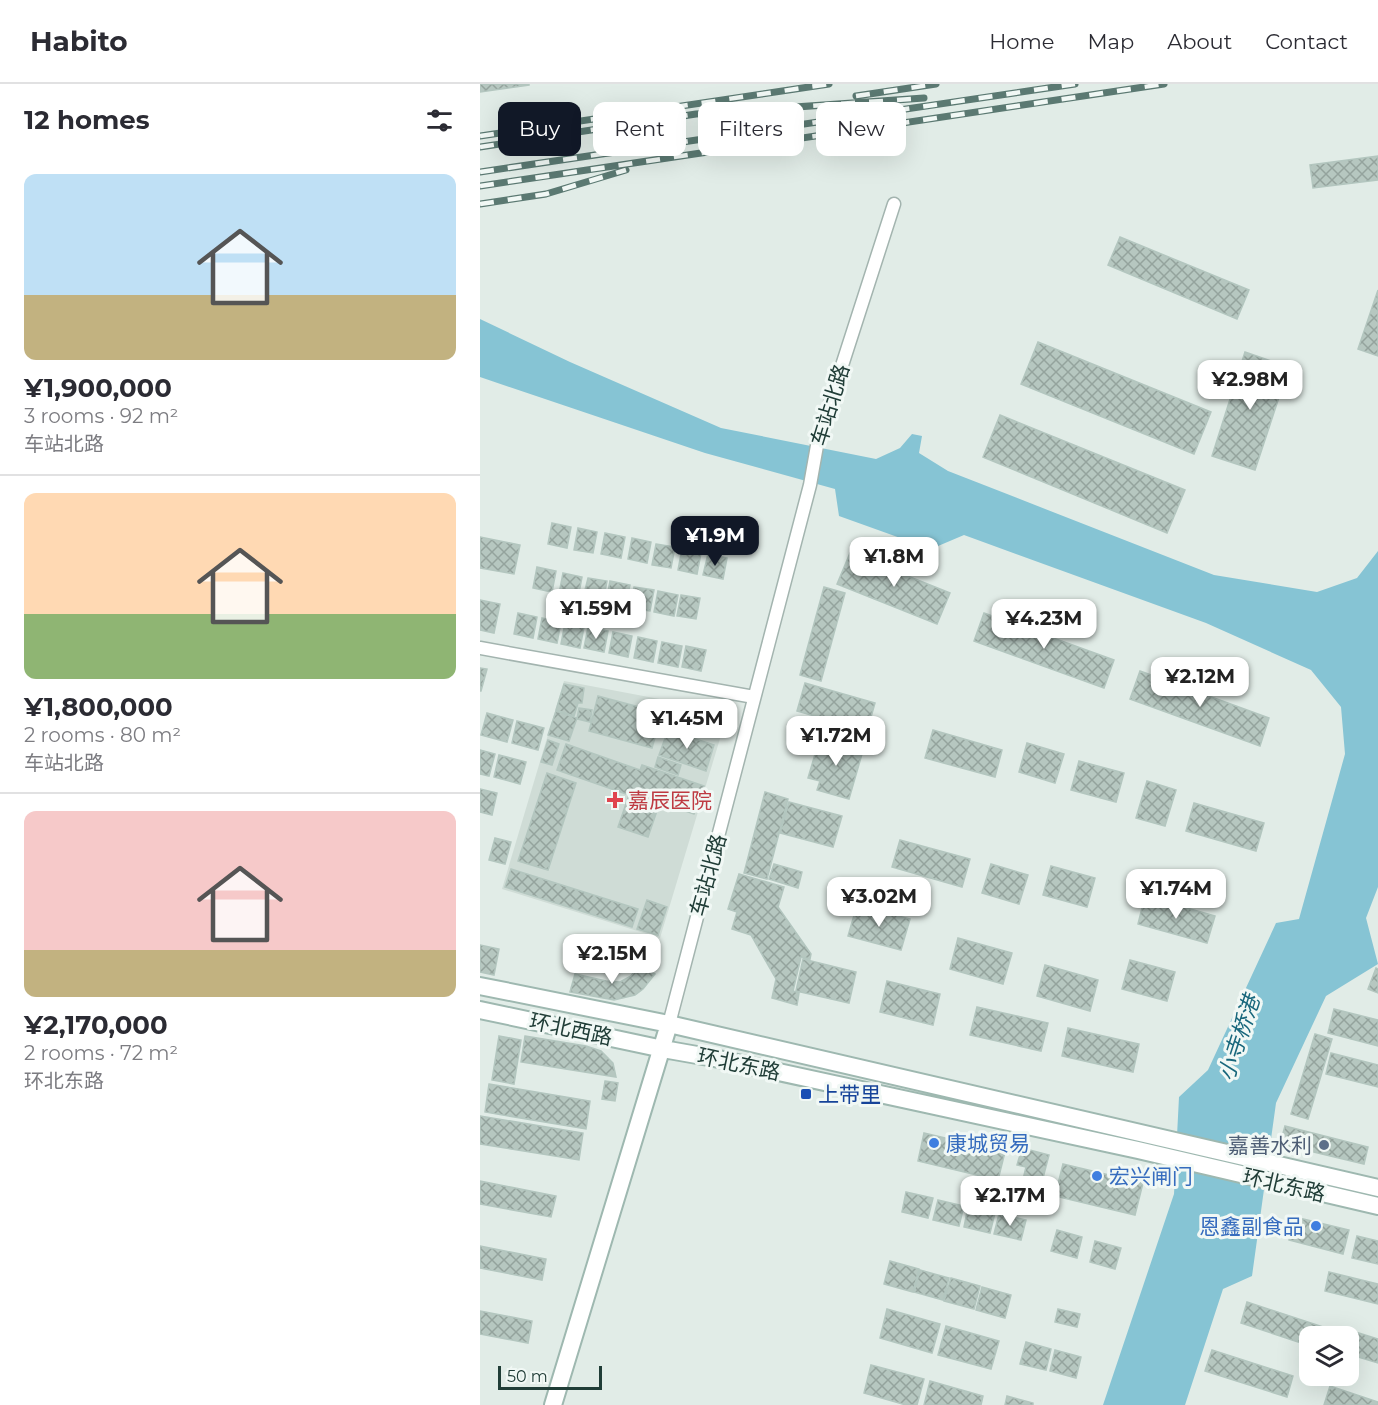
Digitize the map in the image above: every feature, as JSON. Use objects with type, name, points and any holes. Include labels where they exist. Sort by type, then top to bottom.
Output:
[{"type":"street","name":"车站北路","points":[[553,1405],[663,1049],[810,485],[818,440],[894,204]]},
{"type":"street","points":[[480,648],[754,698]]},
{"type":"street","name":"环北西路","points":[[480,986],[669,1024]]},
{"type":"street","name":"环北西路","points":[[480,1010],[663,1049]]},
{"type":"street","name":"环北东路","points":[[669,1024],[1143,1133],[1304,1173],[1378,1188]]},
{"type":"street","name":"环北东路","points":[[663,1049],[714,1058],[1138,1150],[1378,1206]]},
{"type":"shaded area","name":"嘉辰医院","points":[[564,681],[728,712],[660,938],[502,889]]},
{"type":"water","name":"小寺桥港","points":[[480,319],[570,362],[721,428],[876,459],[900,448],[912,434],[922,436],[919,453],[948,471],[1214,575],[1317,592],[1357,578],[1378,551],[1378,887],[1366,918],[1378,964],[1326,996],[1276,1103],[1252,1276],[1223,1289],[1185,1405],[1103,1405],[1174,1194],[1179,1097],[1208,1070],[1276,923],[1299,919],[1345,754],[1341,707],[1311,670],[1206,623],[964,535],[931,549],[839,516],[835,489],[705,453],[480,377]]},
{"type":"building","points":[[480,84],[529,84],[529,85],[480,92]]},
{"type":"building","points":[[1378,156],[1378,180],[1313,188],[1310,165]]},
{"type":"building","points":[[1120,237],[1249,290],[1237,319],[1108,265]]},
{"type":"building","points":[[1378,290],[1378,356],[1358,349]]},
{"type":"building","points":[[1038,342],[1211,412],[1194,454],[1021,384]]},
{"type":"building","points":[[1245,352],[1289,367],[1255,470],[1212,456]]},
{"type":"building","points":[[1000,415],[1185,490],[1167,533],[983,457]]},
{"type":"building","points":[[552,523],[571,527],[567,548],[548,544]]},
{"type":"building","points":[[578,528],[597,532],[593,553],[574,550]]},
{"type":"building","points":[[605,533],[625,537],[621,558],[601,554]]},
{"type":"building","points":[[480,537],[520,545],[514,574],[480,568]]},
{"type":"building","points":[[632,538],[651,542],[647,563],[628,559]]},
{"type":"building","points":[[656,544],[675,547],[671,568],[652,565]]},
{"type":"building","points":[[682,549],[701,553],[697,574],[678,570]]},
{"type":"building","points":[[850,553],[950,593],[937,624],[837,584]]},
{"type":"building","points":[[708,554],[727,558],[723,579],[703,575]]},
{"type":"building","points":[[537,567],[556,571],[552,592],[533,588]]},
{"type":"building","points":[[563,573],[582,577],[578,598],[559,594]]},
{"type":"building","points":[[588,578],[607,581],[603,602],[583,598]]},
{"type":"building","points":[[610,581],[630,585],[625,606],[606,602]]},
{"type":"building","points":[[634,587],[654,590],[650,611],[630,608]]},
{"type":"building","points":[[824,587],[845,593],[821,681],[800,675]]},
{"type":"building","points":[[658,591],[678,595],[674,616],[654,612]]},
{"type":"building","points":[[681,595],[700,598],[696,619],[677,616]]},
{"type":"building","points":[[480,600],[500,604],[494,633],[480,630]]},
{"type":"building","points":[[518,613],[537,617],[533,638],[514,634]]},
{"type":"building","points":[[984,613],[1114,660],[1104,688],[974,641]]},
{"type":"building","points":[[542,618],[561,622],[557,643],[538,639]]},
{"type":"building","points":[[565,623],[584,627],[580,648],[561,644]]},
{"type":"building","points":[[588,627],[608,631],[604,652],[584,648]]},
{"type":"building","points":[[613,632],[632,636],[628,657],[609,653]]},
{"type":"building","points":[[638,637],[657,641],[653,662],[634,658]]},
{"type":"building","points":[[662,642],[682,646],[678,667],[658,663]]},
{"type":"building","points":[[686,646],[706,650],[701,671],[682,667]]},
{"type":"building","points":[[480,668],[487,669],[481,691],[480,691]]},
{"type":"building","points":[[1140,671],[1269,718],[1260,746],[1130,699]]},
{"type":"building","points":[[805,683],[875,703],[867,731],[797,711]]},
{"type":"building","points":[[564,684],[584,688],[582,703],[578,703],[574,716],[556,710]]},
{"type":"building","points":[[598,696],[662,713],[652,748],[589,731]]},
{"type":"building","points":[[579,708],[592,710],[590,722],[577,719]]},
{"type":"building","points":[[556,711],[577,718],[569,741],[548,735]]},
{"type":"building","points":[[487,713],[513,720],[507,742],[481,735]]},
{"type":"building","points":[[517,721],[544,728],[538,750],[512,743]]},
{"type":"building","points":[[668,730],[714,745],[706,771],[659,755]]},
{"type":"building","points":[[933,730],[1002,750],[995,777],[925,758]]},
{"type":"building","points":[[831,737],[864,747],[849,799],[817,790],[820,781],[808,778],[818,744],[829,746]]},
{"type":"building","points":[[548,740],[559,744],[552,765],[541,762]]},
{"type":"building","points":[[1027,743],[1064,754],[1055,783],[1019,772]]},
{"type":"building","points":[[566,744],[640,770],[642,765],[704,786],[694,814],[660,802],[648,837],[618,827],[629,795],[557,770]]},
{"type":"building","points":[[480,750],[495,754],[489,776],[480,774]]},
{"type":"building","points":[[499,755],[526,762],[520,784],[494,777]]},
{"type":"building","points":[[658,757],[681,765],[678,775],[655,767]]},
{"type":"building","points":[[1079,761],[1124,773],[1116,802],[1071,790]]},
{"type":"building","points":[[547,773],[576,783],[548,870],[518,861]]},
{"type":"building","points":[[1147,781],[1176,790],[1165,826],[1136,818]]},
{"type":"building","points":[[480,789],[497,793],[492,815],[480,812]]},
{"type":"building","points":[[765,792],[788,799],[767,879],[744,873]]},
{"type":"building","points":[[789,802],[842,816],[833,847],[780,833]]},
{"type":"building","points":[[1194,803],[1264,823],[1256,851],[1186,831]]},
{"type":"building","points":[[495,838],[511,842],[505,864],[489,860]]},
{"type":"building","points":[[900,840],[970,859],[962,887],[892,867]]},
{"type":"building","points":[[774,864],[802,872],[798,888],[769,879]]},
{"type":"building","points":[[991,864],[1028,875],[1019,904],[982,893]]},
{"type":"building","points":[[1051,866],[1095,878],[1087,907],[1043,895]]},
{"type":"building","points":[[511,869],[638,909],[632,927],[505,887]]},
{"type":"building","points":[[739,874],[784,887],[778,907],[811,954],[810,959],[801,957],[793,991],[799,993],[797,1005],[772,998],[776,979],[751,935],[732,929],[737,912],[728,909]]},
{"type":"building","points":[[1145,896],[1215,916],[1207,943],[1138,924]]},
{"type":"building","points":[[647,900],[667,907],[658,935],[637,929]]},
{"type":"building","points":[[857,905],[910,919],[901,950],[848,936]]},
{"type":"building","points":[[958,938],[1012,953],[1003,984],[950,969]]},
{"type":"building","points":[[480,945],[499,949],[494,975],[480,972]]},
{"type":"building","points":[[803,959],[856,972],[849,1003],[796,991]]},
{"type":"building","points":[[1130,960],[1175,972],[1167,1001],[1122,989]]},
{"type":"building","points":[[639,965],[655,974],[635,995],[614,1000],[570,992],[575,974],[620,982],[631,976]]},
{"type":"building","points":[[1045,965],[1098,980],[1090,1011],[1037,996]]},
{"type":"building","points":[[1376,968],[1378,969],[1378,993],[1368,989]]},
{"type":"building","points":[[887,981],[940,994],[933,1025],[880,1012]]},
{"type":"building","points":[[977,1007],[1048,1023],[1041,1051],[970,1035]]},
{"type":"building","points":[[1334,1009],[1378,1020],[1378,1046],[1328,1033]]},
{"type":"building","points":[[1068,1028],[1139,1044],[1133,1072],[1062,1056]]},
{"type":"building","points":[[1315,1034],[1332,1039],[1308,1119],[1291,1114]]},
{"type":"building","points":[[499,1036],[521,1040],[514,1084],[492,1080]]},
{"type":"building","points":[[525,1036],[586,1046],[601,1051],[613,1063],[616,1077],[521,1062]]},
{"type":"building","points":[[1331,1053],[1378,1065],[1378,1087],[1326,1074]]},
{"type":"building","points":[[605,1081],[618,1083],[615,1101],[602,1099]]},
{"type":"building","points":[[489,1084],[590,1101],[586,1129],[485,1112]]},
{"type":"building","points":[[480,1116],[583,1133],[579,1160],[480,1144]]},
{"type":"building","name":"嘉善水利","points":[[1285,1126],[1368,1147],[1364,1164],[1280,1144]]},
{"type":"building","points":[[924,1133],[1005,1152],[998,1180],[918,1161]]},
{"type":"building","points":[[1022,1148],[1049,1155],[1038,1197],[1020,1192],[1026,1167],[1017,1165]]},
{"type":"building","points":[[1063,1164],[1143,1183],[1135,1215],[1055,1196]]},
{"type":"building","points":[[480,1181],[556,1196],[551,1217],[480,1204]]},
{"type":"building","points":[[906,1192],[933,1198],[928,1218],[902,1212]]},
{"type":"building","points":[[938,1200],[964,1206],[959,1226],[933,1220]]},
{"type":"building","points":[[968,1207],[995,1213],[990,1233],[964,1227]]},
{"type":"building","points":[[999,1214],[1026,1220],[1021,1240],[994,1234]]},
{"type":"building","points":[[1295,1217],[1349,1230],[1343,1254],[1289,1240]]},
{"type":"building","points":[[1057,1230],[1082,1237],[1077,1258],[1051,1251]]},
{"type":"building","points":[[1357,1236],[1378,1241],[1378,1264],[1352,1258]]},
{"type":"building","points":[[1095,1241],[1121,1248],[1115,1269],[1090,1262]]},
{"type":"building","points":[[480,1246],[546,1259],[542,1280],[480,1268]]},
{"type":"building","points":[[890,1261],[919,1269],[913,1292],[884,1284]]},
{"type":"building","points":[[920,1270],[949,1278],[943,1300],[914,1292]]},
{"type":"building","points":[[1329,1272],[1378,1284],[1378,1304],[1325,1291]]},
{"type":"building","points":[[951,1278],[980,1286],[974,1309],[944,1301]]},
{"type":"building","points":[[982,1287],[1011,1295],[1005,1318],[976,1310]]},
{"type":"building","points":[[1247,1302],[1320,1326],[1299,1326],[1299,1342],[1241,1323]]},
{"type":"building","points":[[887,1309],[940,1324],[932,1353],[880,1338]]},
{"type":"building","points":[[1058,1309],[1080,1314],[1077,1327],[1055,1322]]},
{"type":"building","points":[[480,1311],[532,1321],[528,1343],[480,1334]]},
{"type":"building","points":[[946,1326],[999,1341],[991,1369],[938,1355]]},
{"type":"building","points":[[1359,1333],[1378,1339],[1378,1363],[1359,1357]]},
{"type":"building","points":[[1026,1342],[1051,1349],[1046,1370],[1020,1364]]},
{"type":"building","points":[[1055,1350],[1081,1357],[1076,1378],[1050,1371]]},
{"type":"building","points":[[1212,1350],[1293,1376],[1287,1397],[1205,1371]]},
{"type":"building","points":[[871,1365],[924,1379],[917,1405],[906,1405],[864,1393]]},
{"type":"building","points":[[930,1381],[983,1396],[981,1405],[924,1405]]},
{"type":"building","points":[[1330,1386],[1378,1402],[1378,1405],[1324,1405]]},
{"type":"building","points":[[1007,1396],[1033,1403],[1033,1405],[1005,1405]]},
{"type":"railway","points":[[480,136],[829,84]]},
{"type":"railway","points":[[856,96],[936,84]]},
{"type":"railway","points":[[480,172],[1075,84]]},
{"type":"railway","points":[[480,186],[1164,84]]},
{"type":"railway","points":[[480,147],[696,114],[924,98]]},
{"type":"railway","points":[[480,204],[546,194],[626,170]]},
{"type":"place","name":"嘉辰医院","points":[[615,800]]},
{"type":"place","name":"上带里","points":[[806,1094]]},
{"type":"place","name":"康城贸易","points":[[934,1143]]},
{"type":"place","name":"嘉善水利","points":[[1324,1145]]},
{"type":"place","name":"宏兴闸门","points":[[1097,1176]]},
{"type":"place","name":"恩鑫副食品","points":[[1316,1226]]}]
